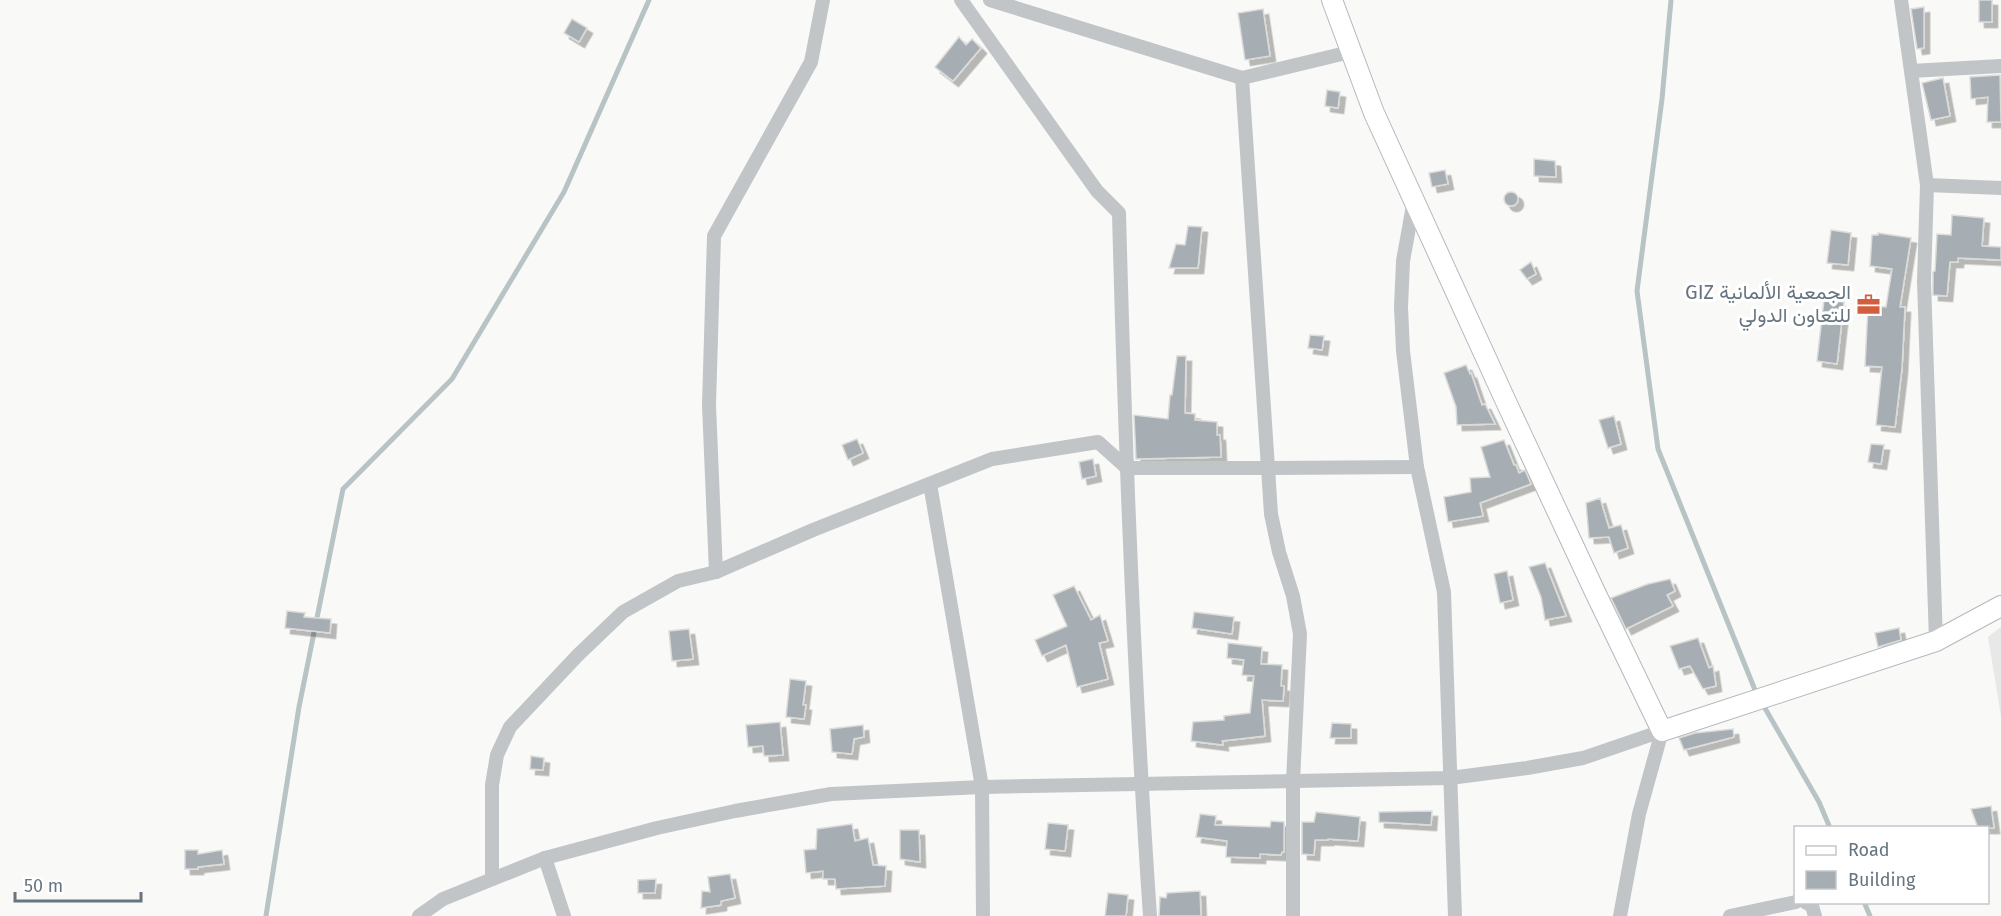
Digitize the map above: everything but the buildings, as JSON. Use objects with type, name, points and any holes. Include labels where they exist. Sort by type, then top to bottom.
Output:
[{"type":"main road","points":[[1332,0],[1374,113],[1508,406],[1662,730],[1936,641],[2001,606]]},
{"type":"street","points":[[716,572],[709,405],[714,236],[811,62],[823,0]]},
{"type":"street","points":[[961,0],[1097,192],[1119,213],[1127,468],[1141,784],[1150,916]]},
{"type":"street","points":[[990,0],[1242,78],[1350,52]]},
{"type":"street","points":[[1901,0],[1927,185],[1924,281],[1936,641]]},
{"type":"street","points":[[1911,71],[2001,66]]},
{"type":"street","points":[[1242,78],[1271,514],[1279,552],[1293,596],[1300,634],[1293,782],[1293,916]]},
{"type":"street","points":[[1927,185],[2001,188]]},
{"type":"street","points":[[1414,199],[1403,261],[1401,307],[1403,351],[1417,467],[1443,592],[1455,916]]},
{"type":"street","points":[[492,879],[492,785],[497,755],[510,727],[578,655],[623,612],[678,581],[716,572],[813,530],[992,459],[1098,442],[1127,468],[1417,467]]},
{"type":"street","points":[[930,484],[982,787],[983,916]]},
{"type":"street","points":[[419,916],[443,899],[545,858],[657,828],[831,794],[982,787],[1450,778],[1583,758],[1662,730]]},
{"type":"street","points":[[1620,916],[1639,814],[1662,730]]},
{"type":"street","points":[[545,858],[564,916]]},
{"type":"street","points":[[1730,916],[1794,902]]},
{"type":"street","points":[[1807,904],[1812,906],[1815,916]]},
{"type":"shaded area","points":[[2001,627],[2001,716],[1988,637]]},
{"type":"waterway","points":[[266,916],[299,707],[343,489],[452,379],[564,192],[649,0]]},
{"type":"waterway","points":[[1671,0],[1662,99],[1637,291],[1658,449],[1757,695]]},
{"type":"waterway","points":[[1762,703],[1819,802],[1829,826]]},
{"type":"waterway","points":[[1865,904],[1870,916]]},
{"type":"place","name":"GIZ الجمعية الألمانية للتعاون الدولي","points":[[1869,304]]}]
